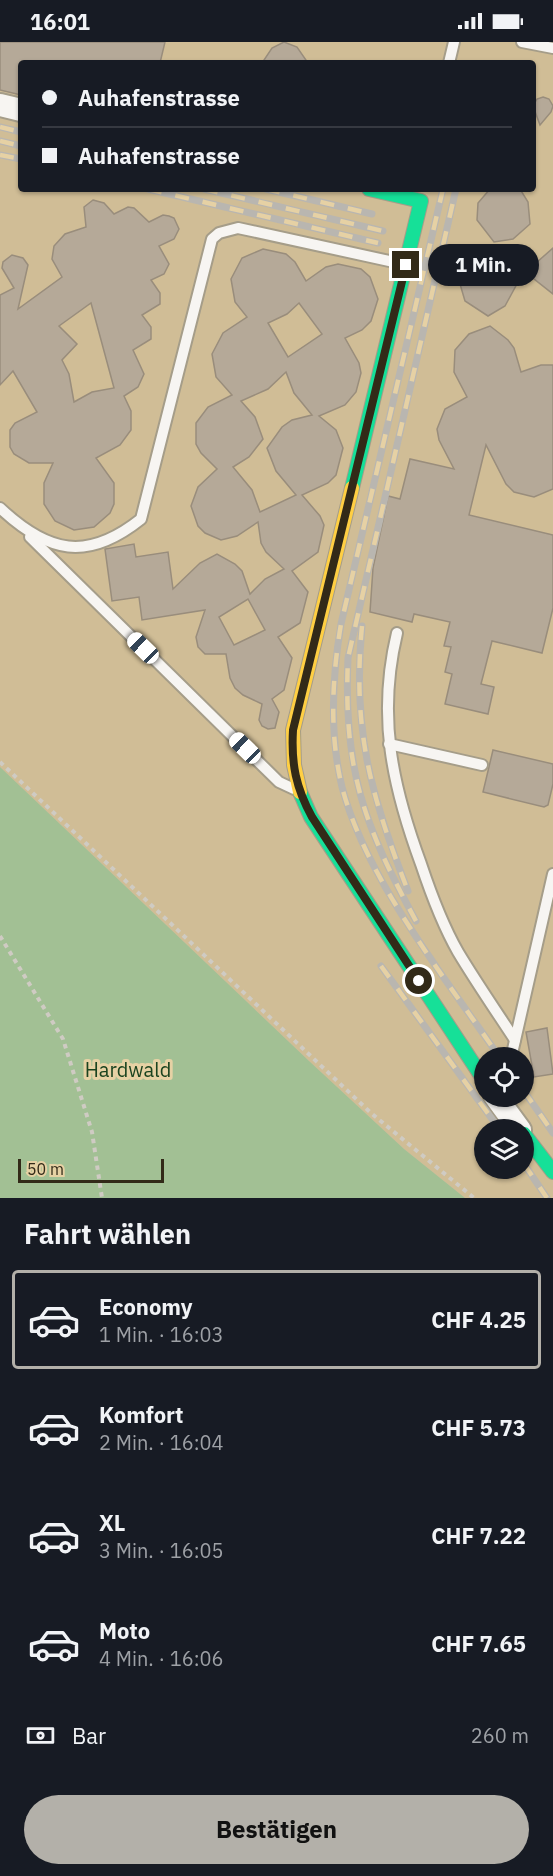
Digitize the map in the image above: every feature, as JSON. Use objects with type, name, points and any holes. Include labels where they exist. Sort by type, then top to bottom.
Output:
[{"type":"street","points":[[0,105],[18,109]]},
{"type":"street","points":[[396,192],[423,195],[293,730],[292,761],[298,791],[312,817],[474,1065]]},
{"type":"street","points":[[534,1147],[553,1172]]},
{"type":"lane","points":[[450,60],[454,42]]},
{"type":"lane","points":[[522,42],[553,48]]},
{"type":"lane","points":[[24,530],[53,544],[77,547],[103,544],[141,519],[212,239],[219,233],[238,228],[406,265]]},
{"type":"lane","points":[[0,508],[279,782],[298,791]]},
{"type":"lane","points":[[397,633],[388,670],[389,744],[400,806],[434,902],[458,950],[515,1040]]},
{"type":"lane","points":[[389,744],[482,765]]},
{"type":"lane","points":[[513,1047],[553,874]]},
{"type":"path","points":[[0,762],[370,1113],[474,1198]]},
{"type":"path","points":[[0,936],[63,1039],[92,1132],[102,1198]]},
{"type":"shaded area","points":[[0,42],[553,42],[553,1198],[465,1198],[404,1149],[0,767]]},
{"type":"green space","name":"Hardwald","points":[[0,767],[309,1061],[404,1149],[465,1198],[0,1198]]},
{"type":"building","points":[[0,42],[165,42],[161,60],[18,60],[18,94],[0,90]]},
{"type":"building","points":[[284,42],[297,47],[306,60],[264,60],[272,48]]},
{"type":"building","points":[[543,97],[549,99],[553,106],[540,125],[536,114],[537,99]]},
{"type":"building","points":[[487,192],[522,192],[528,202],[530,224],[513,239],[494,242],[477,220],[478,203]]},
{"type":"building","points":[[93,200],[104,203],[114,214],[128,207],[134,208],[149,222],[163,215],[169,216],[174,218],[179,229],[174,239],[159,246],[169,264],[164,274],[151,280],[160,293],[160,304],[142,315],[151,327],[151,339],[133,350],[144,374],[138,387],[124,396],[131,411],[131,430],[120,445],[96,458],[114,483],[114,504],[110,513],[94,527],[74,530],[55,521],[44,504],[44,483],[53,463],[29,463],[14,454],[10,447],[10,430],[15,423],[37,412],[13,371],[0,385],[0,295],[14,288],[2,268],[3,262],[12,255],[23,258],[28,265],[18,309],[62,277],[52,259],[54,246],[65,234],[86,227],[84,207]],"holes":[[[91,303],[114,388],[92,392],[74,402],[69,374],[62,360],[77,344],[59,326]]]},
{"type":"building","points":[[553,248],[553,294],[529,275],[536,263]]},
{"type":"building","points":[[263,249],[286,254],[295,262],[306,281],[326,267],[338,264],[361,269],[370,277],[378,299],[371,321],[362,330],[345,338],[359,363],[361,373],[356,392],[345,405],[319,416],[336,430],[343,448],[336,475],[328,483],[302,495],[320,516],[324,525],[318,552],[292,571],[308,592],[300,623],[278,637],[292,658],[284,690],[272,699],[279,712],[275,728],[268,729],[262,726],[259,720],[262,704],[243,695],[235,688],[230,678],[226,654],[205,654],[198,647],[196,637],[205,610],[142,620],[139,597],[112,601],[105,549],[134,544],[136,557],[168,552],[173,589],[200,563],[217,554],[235,564],[242,571],[250,594],[265,579],[284,569],[266,552],[261,543],[258,522],[237,536],[221,540],[205,533],[198,526],[191,506],[198,487],[217,469],[201,453],[196,444],[196,423],[208,407],[232,395],[216,377],[212,354],[223,333],[247,317],[235,302],[231,279],[242,258]],"holes":[[[299,303],[322,334],[288,357],[268,323],[287,314]],[[286,372],[294,393],[312,415],[292,420],[282,427],[267,448],[276,471],[296,495],[260,512],[252,490],[233,467],[249,457],[263,439],[255,417],[241,401],[268,389]],[[248,599],[265,630],[234,645],[219,617]]]},
{"type":"building","points":[[491,255],[507,266],[518,282],[505,306],[488,316],[465,301],[460,284],[467,267]]},
{"type":"building","points":[[490,326],[508,340],[514,348],[521,372],[541,365],[553,365],[553,489],[534,497],[514,492],[506,484],[486,445],[469,515],[553,535],[553,608],[542,653],[492,641],[481,684],[494,687],[488,714],[445,704],[452,674],[445,672],[451,647],[444,646],[450,622],[414,614],[412,622],[370,612],[373,568],[388,496],[400,499],[410,459],[454,469],[439,440],[437,429],[445,409],[467,397],[454,372],[455,350],[469,334]]},
{"type":"building","points":[[493,750],[553,764],[553,784],[548,805],[544,807],[483,792]]},
{"type":"building","points":[[547,1028],[553,1074],[534,1077],[534,1047],[529,1047],[526,1032]]},
{"type":"railway","points":[[0,127],[18,131]]},
{"type":"railway","points":[[0,141],[18,145]]},
{"type":"railway","points":[[0,155],[18,158]]},
{"type":"railway","points":[[161,192],[378,243]]},
{"type":"railway","points":[[217,192],[383,231]]},
{"type":"railway","points":[[279,192],[372,214]]},
{"type":"railway","points":[[442,192],[341,624],[334,685],[335,746],[342,787],[353,822],[369,857],[410,927],[492,1047]]},
{"type":"railway","points":[[416,921],[383,855],[361,796],[349,733],[348,658],[455,192]]},
{"type":"railway","points":[[362,626],[360,698],[367,762],[384,824],[408,891]]},
{"type":"railway","points":[[381,966],[492,1119]]},
{"type":"railway","points":[[534,1105],[553,1133]]},
{"type":"railway","points":[[534,1179],[547,1198]]},
{"type":"traffic: fast","points":[[352,488],[421,201],[382,192]]},
{"type":"traffic: fast","points":[[300,792],[311,817],[474,1065]]},
{"type":"traffic: fast","points":[[534,1147],[553,1172]]},
{"type":"traffic: slow","points":[[300,792],[294,765],[293,730],[352,488]]},
{"type":"route","points":[[406,265],[293,730],[292,761],[298,791],[312,817],[419,981]]}]
